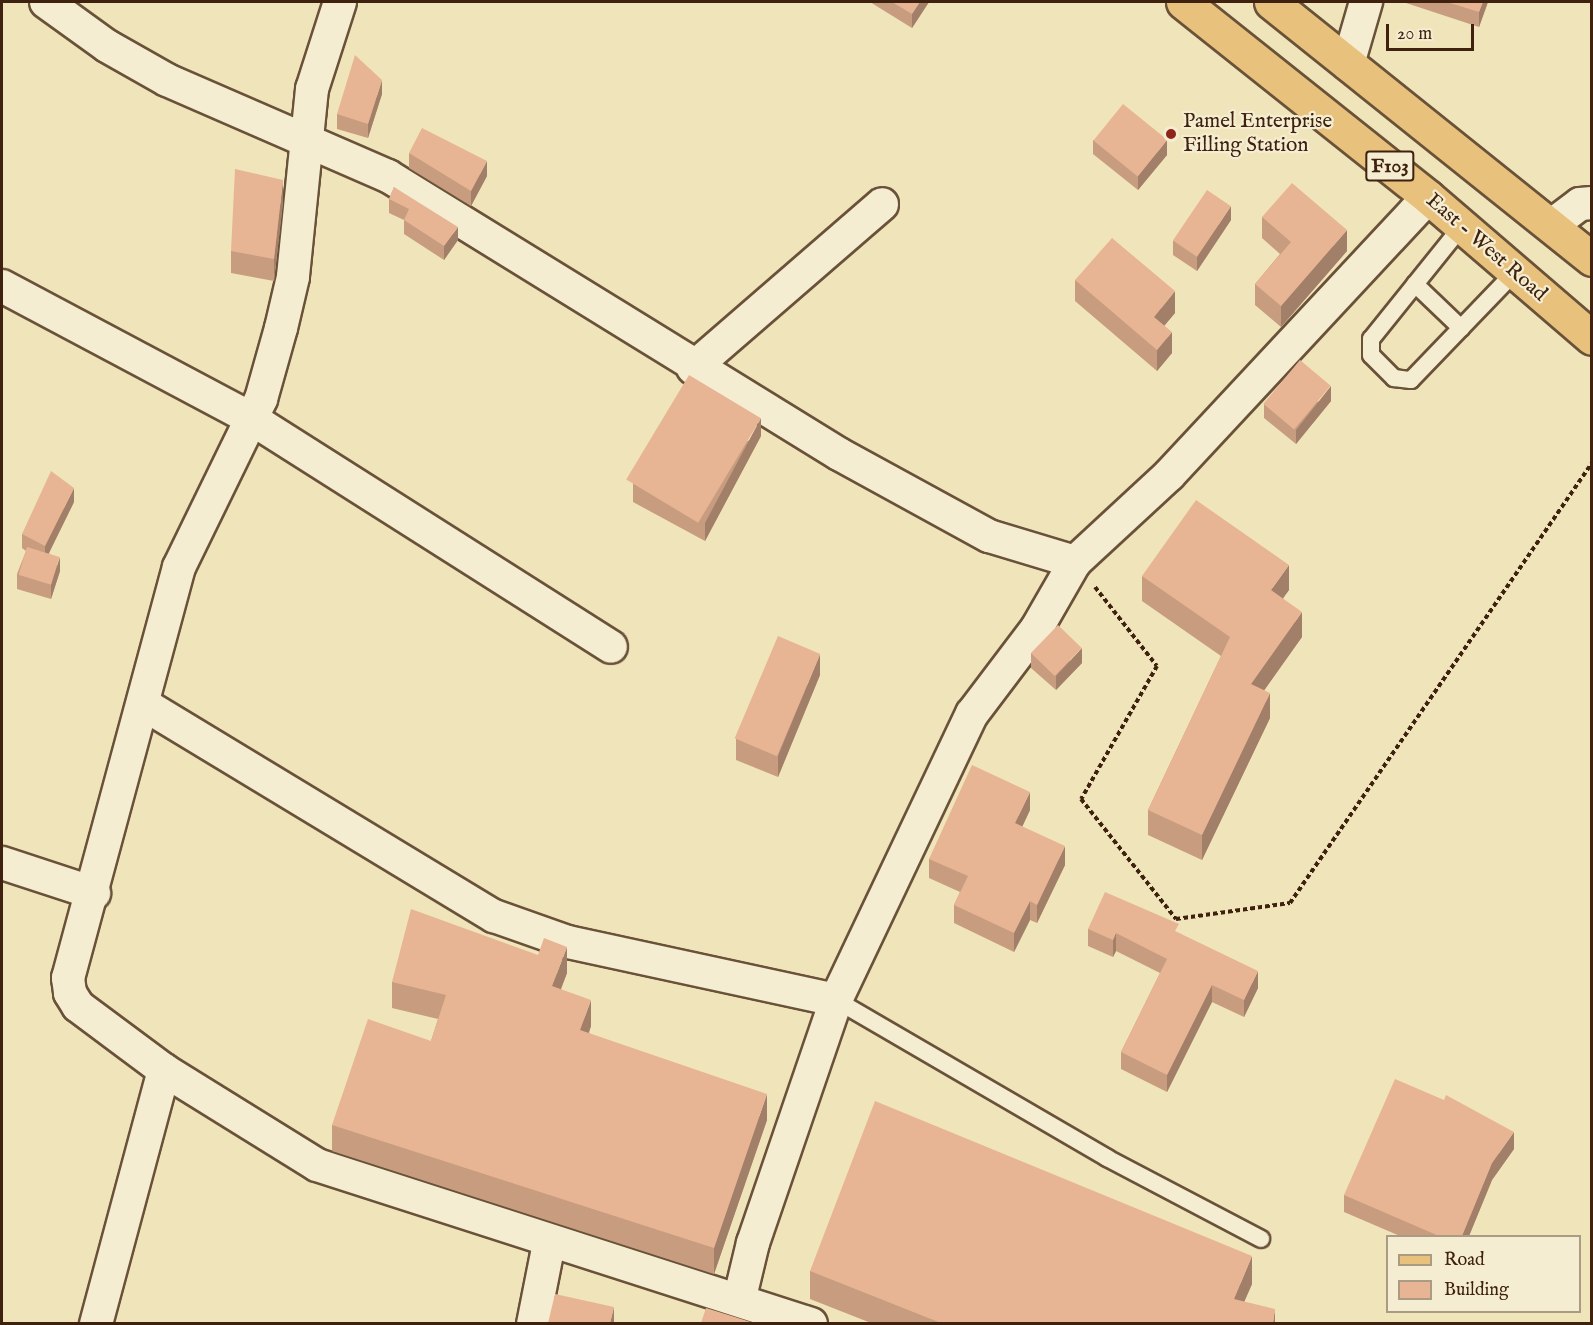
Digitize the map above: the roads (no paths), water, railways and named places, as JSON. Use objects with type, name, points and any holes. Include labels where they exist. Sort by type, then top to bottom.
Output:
[{"type":"main road","name":"East - West Road","points":[[1183,2],[1428,197],[1592,338]]},
{"type":"main road","name":"F103","points":[[1271,2],[1592,259]]},
{"type":"street","points":[[46,2],[107,46],[167,80],[307,138],[388,176],[693,368],[989,536],[1075,562]]},
{"type":"street","points":[[340,2],[312,89],[293,277],[252,418],[179,567],[145,705],[94,893],[68,978],[70,993],[78,1006],[164,1070],[317,1165],[549,1243],[740,1297],[812,1323]]},
{"type":"street","points":[[1348,64],[1366,2]]},
{"type":"street","points":[[740,1297],[753,1242],[836,1000],[972,714],[1037,628],[1075,562],[1169,475],[1428,197]]},
{"type":"street","points":[[1552,225],[1580,204],[1592,203]]},
{"type":"street","points":[[693,368],[882,204]]},
{"type":"street","points":[[2,286],[252,418],[611,647]]},
{"type":"street","points":[[145,705],[494,916],[568,942],[836,1000]]},
{"type":"street","points":[[2,863],[94,893]]},
{"type":"street","points":[[96,1323],[164,1070]]},
{"type":"street","points":[[533,1323],[549,1243]]},
{"type":"lane","points":[[1462,226],[1368,347],[1394,378],[1411,380],[1515,272]]},
{"type":"lane","points":[[1415,284],[1461,328]]},
{"type":"lane","points":[[836,1000],[1107,1158],[1261,1239]]},
{"type":"place","name":"Pamel Enterprise Filling Station","points":[[1171,134]]}]
